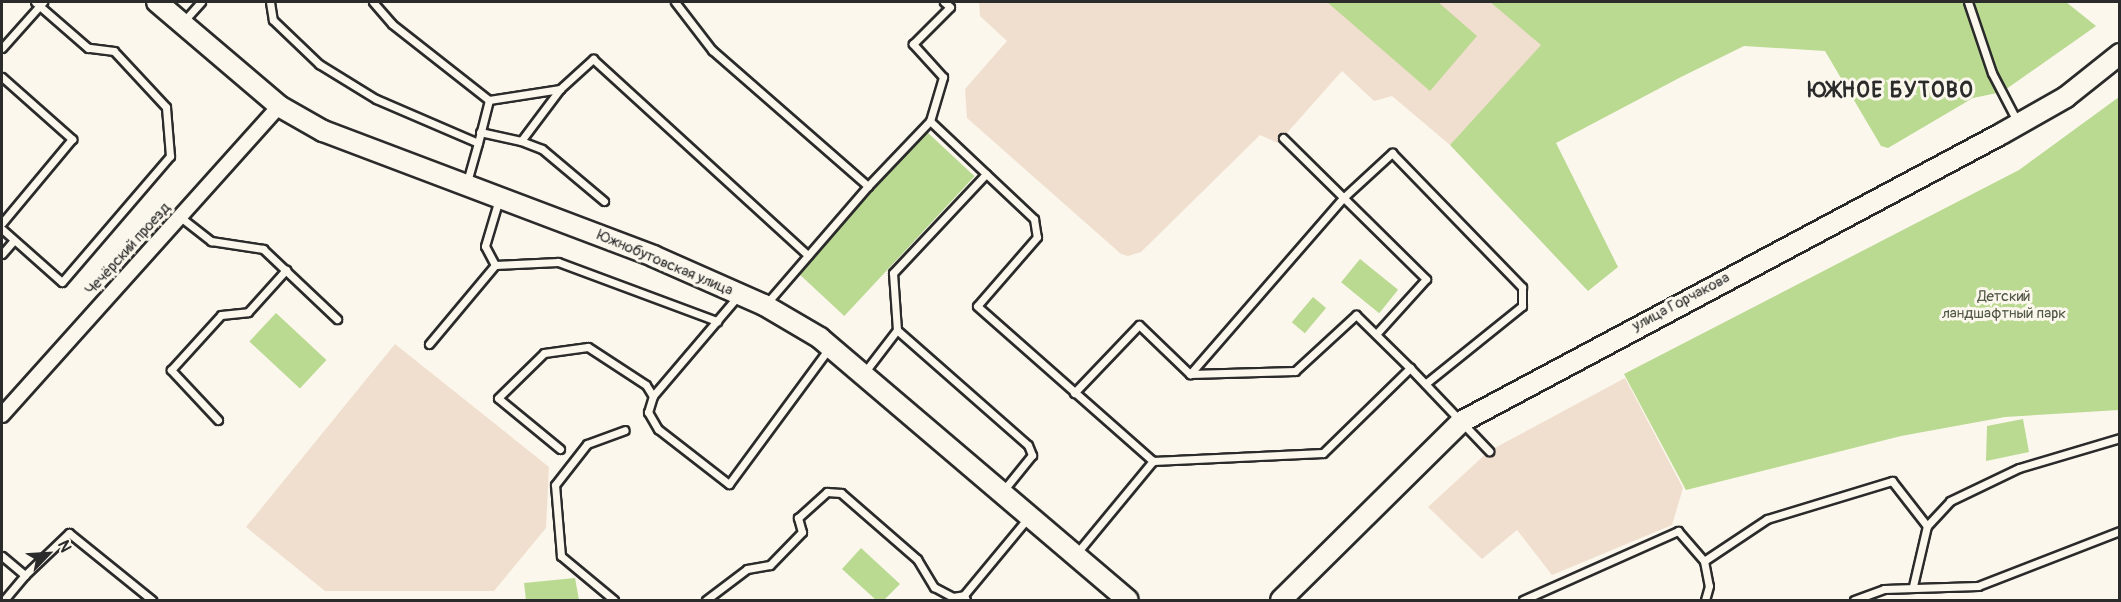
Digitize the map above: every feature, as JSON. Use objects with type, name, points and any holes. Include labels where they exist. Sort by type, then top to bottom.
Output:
[{"type":"street","name":"Южнобутовская улица","points":[[157,2],[279,106],[323,132],[499,199],[764,305],[830,346],[864,373],[1128,600]]},
{"type":"street","name":"улица Горчакова","points":[[1281,600],[1461,422],[2019,124],[2066,97],[2120,54]]},
{"type":"street","name":"Чечёрский проезд","points":[[2,415],[279,106]]},
{"type":"lane","points":[[182,23],[201,2]]},
{"type":"lane","points":[[270,2],[273,20],[319,64],[376,99],[478,143]]},
{"type":"lane","points":[[373,2],[392,24],[489,100],[560,89]]},
{"type":"lane","points":[[675,2],[712,50],[868,186]]},
{"type":"lane","points":[[1968,2],[1988,62],[2019,124]]},
{"type":"lane","points":[[2,48],[39,3],[88,48],[114,51],[166,107],[170,156],[62,282],[2,229]]},
{"type":"lane","points":[[764,305],[868,186],[930,121],[943,77],[914,45],[950,3]]},
{"type":"lane","points":[[521,141],[560,89],[593,59],[808,255]]},
{"type":"lane","points":[[2,77],[72,139],[2,222]]},
{"type":"lane","points":[[466,187],[489,100]]},
{"type":"lane","points":[[930,121],[1035,219],[1037,237],[977,306],[1153,461],[1323,453],[1410,368]]},
{"type":"lane","points":[[480,132],[521,141],[542,149],[604,201]]},
{"type":"lane","points":[[1283,138],[1426,279],[1378,332]]},
{"type":"lane","points":[[1190,374],[1343,198],[1392,153],[1522,287],[1522,306],[1425,384]]},
{"type":"lane","points":[[864,373],[897,330],[893,273],[986,174]]},
{"type":"lane","points":[[495,265],[485,246],[499,199]]},
{"type":"lane","points":[[179,216],[211,241],[263,249],[337,319]]},
{"type":"lane","points":[[2,254],[14,240]]},
{"type":"lane","points":[[429,344],[495,265],[558,262],[717,321]]},
{"type":"lane","points":[[218,420],[171,370],[221,315],[248,312],[286,270]]},
{"type":"lane","points":[[740,294],[653,396],[648,412],[658,429],[729,484],[830,346]]},
{"type":"lane","points":[[1074,393],[1139,325],[1190,374],[1295,371],[1356,315],[1378,332],[1489,451]]},
{"type":"lane","points":[[897,330],[1028,446],[1032,455],[1003,492]]},
{"type":"lane","points":[[561,449],[498,398],[544,353],[588,347],[638,379],[653,396]]},
{"type":"lane","points":[[614,600],[561,556],[555,485],[587,444],[625,430]]},
{"type":"lane","points":[[1913,586],[1927,526],[1950,501],[2019,468],[2120,438]]},
{"type":"lane","points":[[1075,555],[1153,461]]},
{"type":"lane","points":[[1704,561],[1767,519],[1892,481],[1927,526]]},
{"type":"lane","points":[[706,600],[747,570],[770,565],[802,532],[798,518],[827,492],[841,494],[918,559],[934,587],[953,597],[965,598],[1030,516]]},
{"type":"lane","points":[[1523,600],[1678,531],[1704,561],[1709,586],[1705,600]]},
{"type":"lane","points":[[1854,600],[1884,589],[1913,586],[1978,586],[2120,531]]},
{"type":"lane","points":[[4,600],[69,533],[152,600]]},
{"type":"lane","points":[[2,556],[26,575]]},
{"type":"shaded area","points":[[979,2],[1490,2],[1542,45],[1450,145],[1392,96],[1374,101],[1342,71],[1278,143],[1260,135],[1141,252],[1128,256],[1121,254],[967,118],[965,89],[1007,41],[980,16]]},
{"type":"shaded area","points":[[395,344],[549,467],[546,528],[494,591],[325,591],[246,527]]},
{"type":"shaded area","points":[[1625,378],[1683,488],[1672,525],[1552,575],[1517,530],[1482,559],[1428,507],[1489,451]]},
{"type":"green space","points":[[1327,2],[1438,2],[1477,36],[1430,91]]},
{"type":"green space","points":[[1490,2],[2066,2],[2096,26],[2002,92],[1973,98],[1888,148],[1881,146],[1825,51],[1744,46],[1681,77],[1556,143],[1618,267],[1588,291],[1450,145],[1541,45]]},
{"type":"green space","name":"Детский ландшафтный парк","points":[[2119,97],[2119,410],[2005,417],[1901,436],[1686,490],[1624,374],[2019,170]]},
{"type":"green space","points":[[927,132],[975,176],[844,316],[797,272]]},
{"type":"green space","points":[[1360,259],[1398,290],[1379,313],[1341,282]]},
{"type":"green space","points":[[1313,297],[1326,308],[1305,333],[1292,322]]},
{"type":"green space","points":[[276,313],[326,360],[300,389],[249,342]]},
{"type":"green space","points":[[2023,419],[2029,452],[1986,461],[1987,426]]},
{"type":"green space","points":[[861,548],[900,584],[884,600],[876,600],[842,569]]},
{"type":"green space","points":[[575,578],[579,600],[526,600],[524,583]]},
{"type":"district","name":"ЮЖНОЕ БУТОВО","points":[[1891,91]]}]
